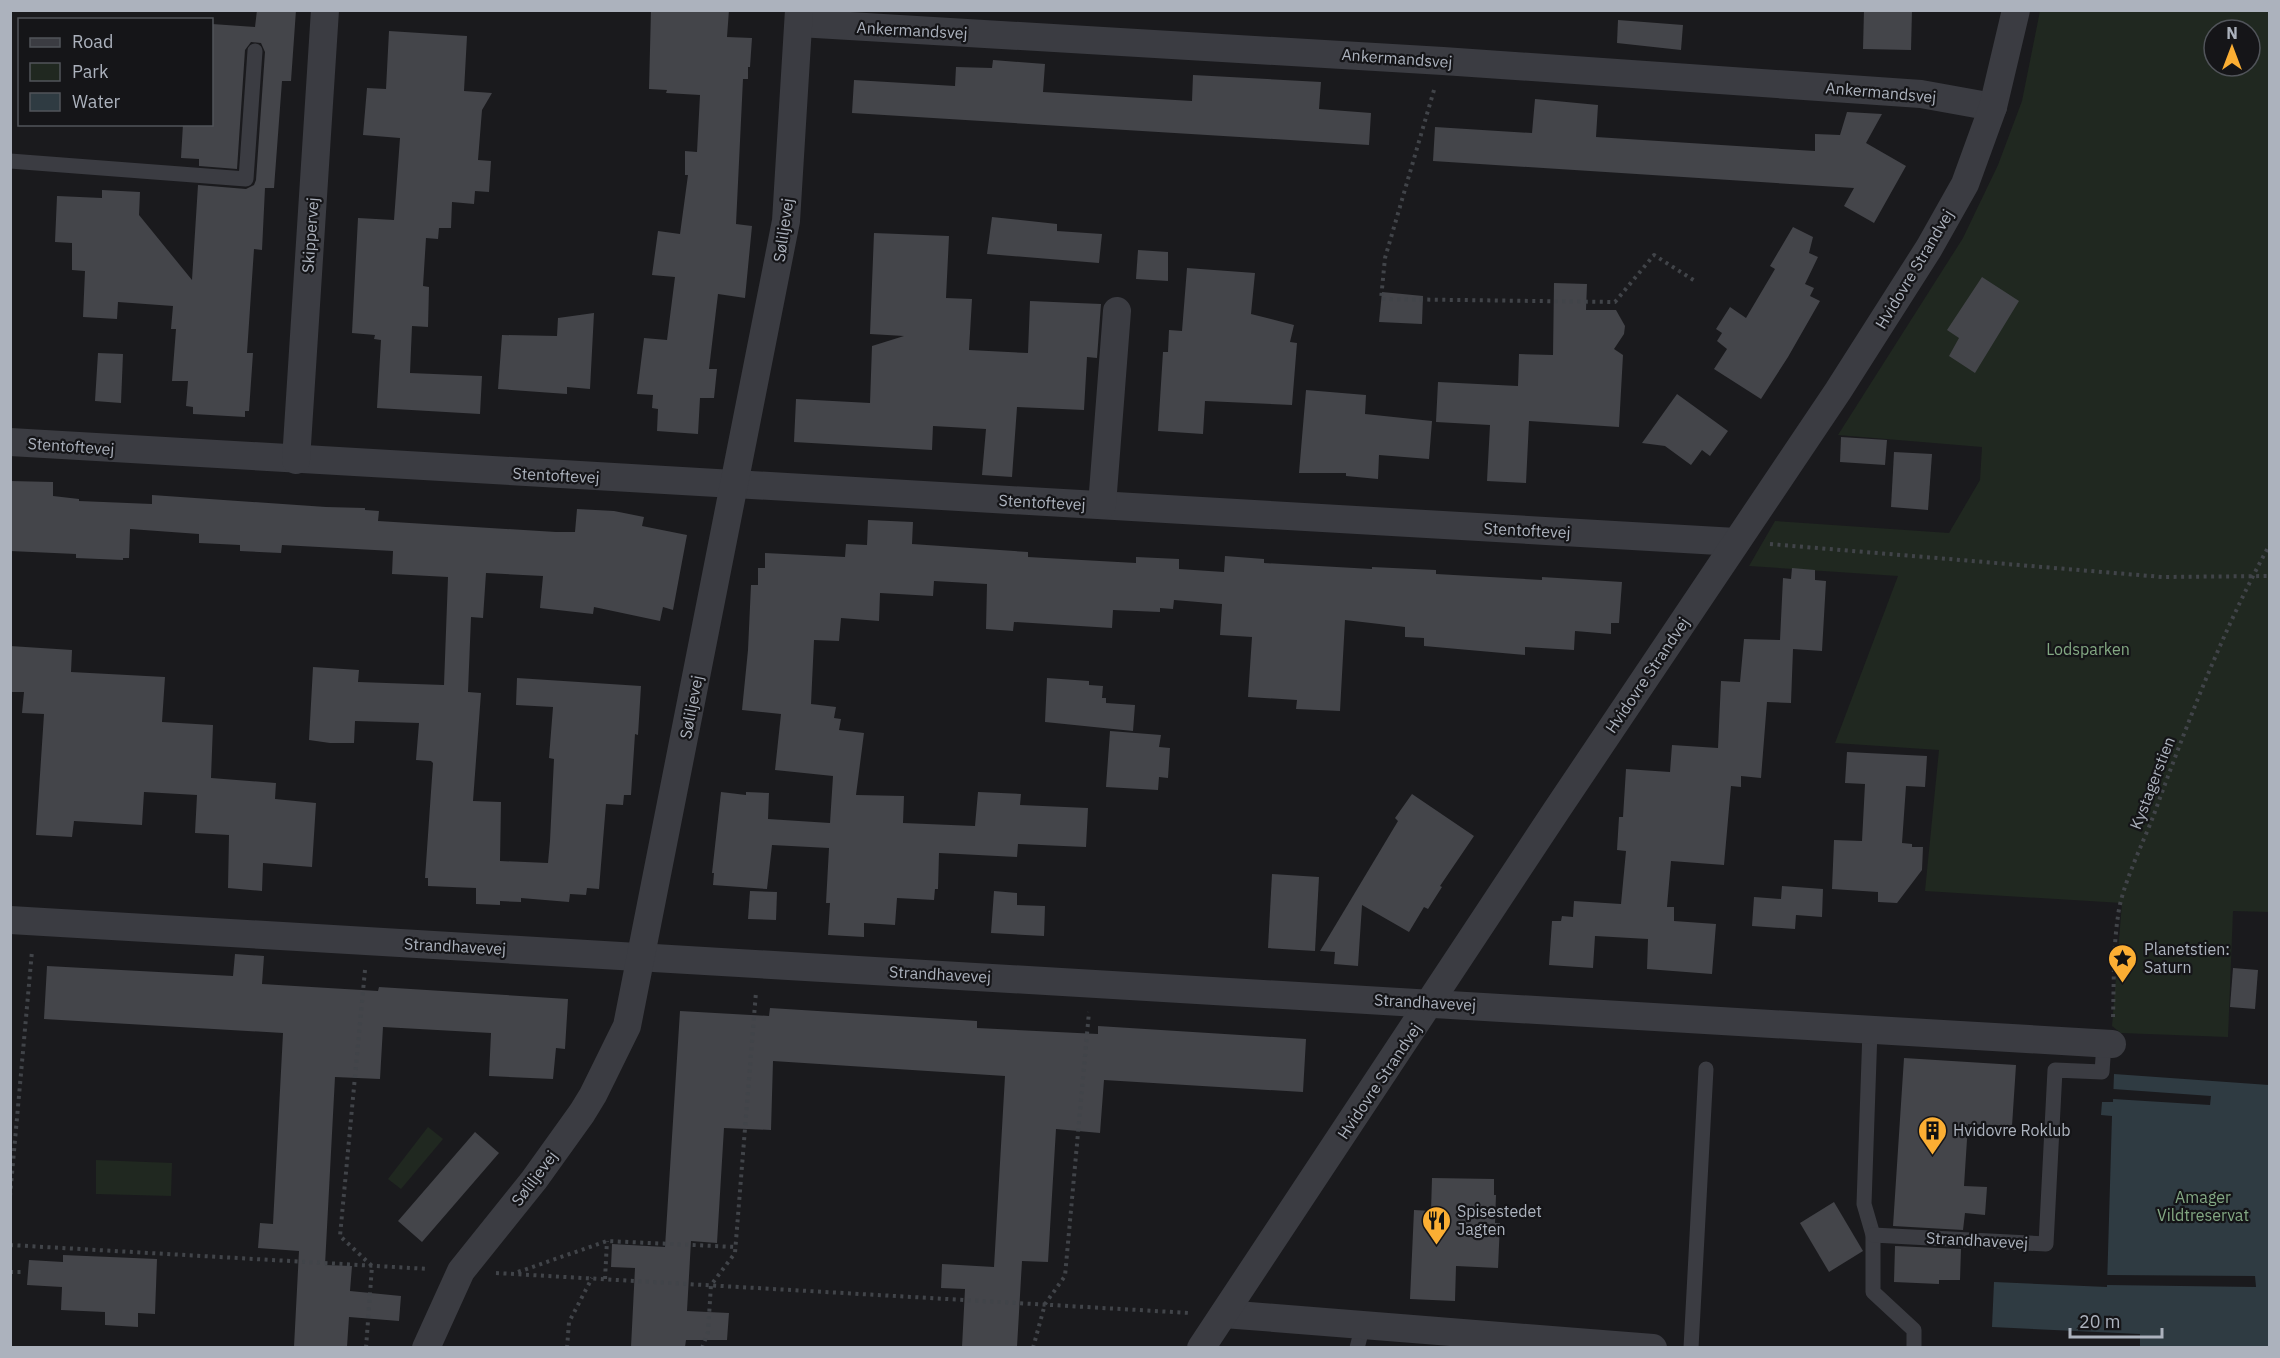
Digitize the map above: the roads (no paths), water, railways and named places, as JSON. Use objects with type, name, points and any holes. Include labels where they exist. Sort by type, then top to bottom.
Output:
[{"type":"street","name":"Skippervej","points":[[296,460],[325,10]]},
{"type":"street","name":"Hvidovre Strandvej","points":[[1201,1347],[1563,801],[1839,391],[1929,248],[1965,184],[1993,107],[2016,10]]},
{"type":"street","name":"Ankermandsvej","points":[[799,17],[1921,94],[1993,107]]},
{"type":"street","name":"Søliljevej","points":[[428,1347],[461,1271],[534,1180],[593,1095],[627,1026],[786,221],[799,17]]},
{"type":"street","name":"Stentoftevej","points":[[1102,505],[1117,311]]},
{"type":"street","name":"Stentoftevej","points":[[10,442],[1736,542]]},
{"type":"street","name":"Strandhavevej","points":[[22,921],[2108,1044]]},
{"type":"street","points":[[1224,1314],[1360,1336],[1653,1347]]},
{"type":"lane","points":[[10,161],[246,179],[255,51]]},
{"type":"lane","points":[[1870,1030],[1864,1204],[1873,1235],[1873,1292],[1914,1330],[1914,1347]]},
{"type":"lane","name":"Strandhavevej","points":[[1873,1235],[2046,1244],[2055,1070],[2102,1072],[2108,1044]]},
{"type":"lane","points":[[1691,1347],[1706,1069]]},
{"type":"water","name":"Amager Vildtreservat","points":[[2114,1074],[2269,1085],[2269,1347],[2140,1347],[2140,1334],[1992,1327],[1994,1282],[2107,1287],[2112,1116],[2101,1115],[2102,1102],[2113,1102]]},
{"type":"place","name":"Planetstien: Saturn","points":[[2123,984]]},
{"type":"place","name":"Hvidovre Roklub","points":[[1932,1156]]},
{"type":"place","name":"Spisestedet Jagten","points":[[1436,1246]]},
{"type":"park label","name":"Lodsparken","points":[[2088,649]]}]
